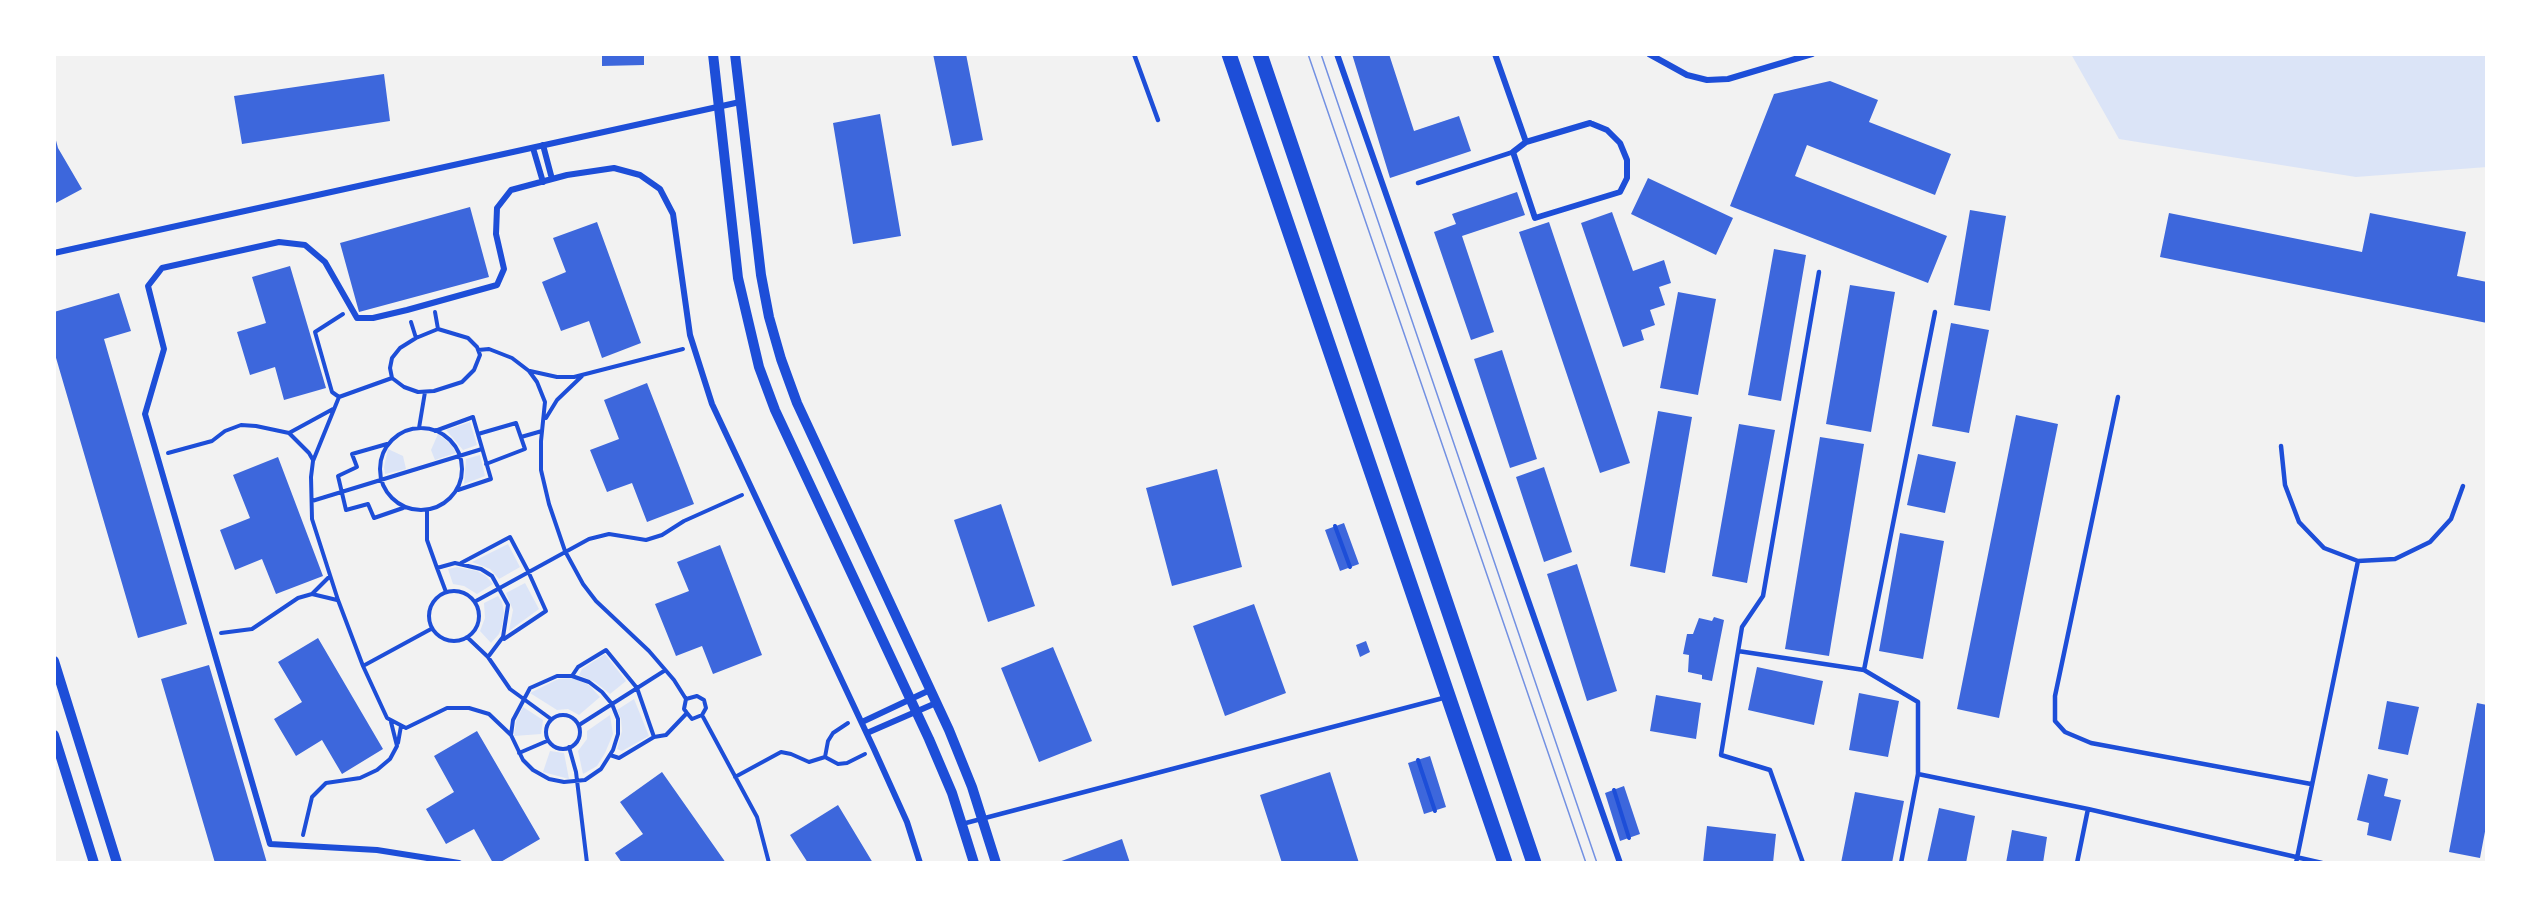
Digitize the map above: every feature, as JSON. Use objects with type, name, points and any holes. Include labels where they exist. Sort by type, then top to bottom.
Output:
[{"type":"highway","points":[[1229,54],[1504,863]]},
{"type":"highway","points":[[1260,54],[1534,863]]},
{"type":"street","points":[[713,54],[738,278],[759,367],[775,410],[911,699],[952,793],[974,863]]},
{"type":"street","points":[[735,54],[761,275],[769,317],[781,359],[797,403],[936,703],[972,787],[996,863]]},
{"type":"street","points":[[1337,54],[1620,863]]},
{"type":"street","points":[[1495,54],[1526,142]]},
{"type":"street","points":[[1649,54],[1687,75],[1707,80],[1728,79],[1812,54]]},
{"type":"street","points":[[54,253],[740,102]]},
{"type":"street","points":[[1590,123],[1607,130],[1620,143],[1627,160],[1627,178],[1620,192],[1535,218],[1513,152],[1526,142],[1590,123]]},
{"type":"street","points":[[543,146],[552,179]]},
{"type":"street","points":[[533,148],[543,182]]},
{"type":"street","points":[[459,863],[377,850],[270,844],[145,414],[164,349],[148,285],[162,268],[279,242],[304,245],[325,262],[357,318],[373,318],[497,285],[504,269],[496,234],[497,208],[511,190],[552,179],[614,168],[640,175],[660,189],[673,214],[690,335],[712,404],[861,719],[907,822],[920,863]]},
{"type":"street","points":[[54,661],[117,863]]},
{"type":"street","points":[[861,719],[930,690]]},
{"type":"street","points":[[867,733],[936,703]]},
{"type":"street","points":[[54,735],[94,863]]},
{"type":"lane","points":[[1134,54],[1158,120]]},
{"type":"lane","points":[[1418,183],[1513,152]]},
{"type":"lane","points":[[1803,863],[1770,770],[1721,755],[1742,627],[1763,596],[1819,273]]},
{"type":"lane","points":[[1864,670],[1935,312]]},
{"type":"lane","points":[[2118,397],[2055,696],[2055,721],[2066,732],[2091,743],[2311,784]]},
{"type":"lane","points":[[2281,446],[2285,485],[2299,522],[2324,548],[2358,561],[2395,559],[2430,542],[2451,519],[2463,486]]},
{"type":"lane","points":[[2296,860],[2358,561]]},
{"type":"lane","points":[[1738,651],[1864,670],[1918,702],[1918,774],[1901,863]]},
{"type":"lane","points":[[962,824],[1448,696]]},
{"type":"lane","points":[[1918,774],[2088,809],[2296,860],[2322,863]]},
{"type":"lane","points":[[2077,863],[2088,809]]},
{"type":"path","points":[[339,397],[332,392],[315,332],[351,309]]},
{"type":"path","points":[[438,329],[468,338],[480,355],[474,370],[462,382],[434,391],[418,392],[404,387],[392,378],[390,368],[392,358],[400,348],[438,329]]},
{"type":"path","points":[[529,371],[557,377],[583,375],[694,346]]},
{"type":"path","points":[[478,350],[489,349],[512,357],[529,371],[541,390],[545,402],[541,470],[549,504],[565,551],[583,584],[596,601],[649,651],[674,680],[686,699],[684,709],[692,718],[702,715],[706,708],[704,700],[697,696],[686,699]]},
{"type":"path","points":[[543,421],[557,400],[583,375]]},
{"type":"path","points":[[392,378],[339,397],[314,461],[312,519],[338,600],[374,694],[391,722],[397,746]]},
{"type":"path","points":[[419,428],[425,392]]},
{"type":"path","points":[[289,434],[334,409]]},
{"type":"path","points":[[435,431],[473,417],[490,479],[458,490]]},
{"type":"path","points":[[478,434],[516,423],[525,449],[486,464]]},
{"type":"path","points":[[158,458],[174,449],[212,441],[225,431],[241,425],[289,434],[314,461]]},
{"type":"path","points":[[419,428],[435,431],[446,435],[460,452],[462,480],[458,490],[449,500],[426,510],[405,507],[391,500],[382,481],[380,465],[382,452],[399,433],[419,428]]},
{"type":"path","points":[[521,437],[542,431]]},
{"type":"path","points":[[388,444],[352,453],[357,467],[338,476],[346,510],[368,504],[374,518],[405,507]]},
{"type":"path","points":[[312,501],[482,449]]},
{"type":"path","points":[[476,601],[589,539],[609,534],[646,540],[662,535],[684,521],[752,491]]},
{"type":"path","points":[[426,510],[428,540],[446,592]]},
{"type":"path","points":[[1335,526],[1350,567]]},
{"type":"path","points":[[461,564],[510,537],[546,611],[501,641],[488,657]]},
{"type":"path","points":[[437,568],[455,563],[481,569],[492,576],[508,605],[508,619],[501,641]]},
{"type":"path","points":[[312,594],[330,576]]},
{"type":"path","points":[[459,591],[469,594],[476,601],[479,612],[478,622],[473,633],[467,637],[452,641],[441,637],[431,629],[429,616],[431,606],[437,597],[446,592],[459,591]]},
{"type":"path","points":[[208,633],[252,629],[298,597],[312,594],[338,600]]},
{"type":"path","points":[[363,666],[431,629]]},
{"type":"path","points":[[467,637],[488,657],[510,689],[551,719]]},
{"type":"path","points":[[572,676],[578,667],[606,650],[637,688],[654,737]]},
{"type":"path","points":[[579,725],[664,670]]},
{"type":"path","points":[[391,722],[406,728],[447,708],[469,708],[489,714],[511,735],[519,753],[533,770],[549,779],[578,782],[601,769],[618,734],[618,719],[612,704],[589,682],[572,676],[557,676],[530,688],[522,699],[513,720],[511,735]]},
{"type":"path","points":[[610,754],[619,758],[654,737],[666,735],[687,712]]},
{"type":"path","points":[[561,714],[568,715],[579,725],[580,736],[574,746],[555,748],[547,741],[546,730],[551,719],[561,714]]},
{"type":"path","points":[[702,715],[757,817],[769,863]]},
{"type":"path","points":[[825,757],[828,741],[833,733],[861,719]]},
{"type":"path","points":[[301,844],[312,797],[326,783],[360,778],[377,770],[390,759],[397,746],[401,726]]},
{"type":"path","points":[[519,753],[547,741]]},
{"type":"path","points":[[569,747],[578,782],[587,863]]},
{"type":"path","points":[[735,777],[781,752],[809,762],[825,757],[838,764],[847,764],[874,749]]},
{"type":"path","points":[[1418,760],[1435,811]]},
{"type":"path","points":[[1614,790],[1629,838]]},
{"type":"shaded area","points":[[2071,54],[2487,54],[2487,167],[2356,177],[2119,139]]},
{"type":"shaded area","points":[[470,422],[477,445],[463,450],[446,430]]},
{"type":"shaded area","points":[[438,434],[451,444],[456,453],[435,460],[431,450]]},
{"type":"shaded area","points":[[388,449],[403,456],[406,469],[385,474],[384,467]]},
{"type":"shaded area","points":[[480,455],[485,476],[464,484],[466,459]]},
{"type":"shaded area","points":[[508,544],[520,567],[499,579],[490,569],[472,562]]},
{"type":"shaded area","points":[[457,567],[477,571],[493,584],[477,594],[464,586],[453,584],[448,569]]},
{"type":"shaded area","points":[[525,583],[539,609],[509,631],[513,610],[506,593]]},
{"type":"shaded area","points":[[498,596],[504,612],[502,626],[499,634],[491,643],[480,631],[485,618],[484,603]]},
{"type":"shaded area","points":[[605,654],[626,681],[610,694],[595,682],[579,675],[582,669]]},
{"type":"shaded area","points":[[573,678],[589,685],[600,697],[579,715],[568,709],[557,710],[530,693],[558,679]]},
{"type":"shaded area","points":[[634,699],[649,736],[622,751],[617,749],[622,731],[621,719],[617,710]]},
{"type":"shaded area","points":[[523,707],[543,720],[541,734],[514,736],[516,721]]},
{"type":"shaded area","points":[[610,715],[613,734],[605,753],[597,766],[583,774],[578,751],[587,739],[587,731]]},
{"type":"shaded area","points":[[550,751],[564,753],[569,779],[543,772]]},
{"type":"building","points":[[602,54],[644,54],[644,65],[602,66]]},
{"type":"building","points":[[933,54],[966,54],[983,140],[952,146]]},
{"type":"building","points":[[1352,54],[1389,54],[1414,131],[1459,116],[1471,151],[1390,178]]},
{"type":"building","points":[[384,74],[390,121],[242,144],[234,96]]},
{"type":"building","points":[[1830,81],[1878,100],[1869,122],[1951,154],[1935,195],[1807,145],[1795,176],[1947,236],[1928,283],[1730,206],[1774,94]]},
{"type":"building","points":[[880,114],[901,236],[853,244],[833,123]]},
{"type":"building","points":[[54,133],[58,148],[82,189],[54,204]]},
{"type":"building","points":[[1648,178],[1733,218],[1716,255],[1631,214]]},
{"type":"building","points":[[1517,192],[1525,215],[1462,236],[1494,332],[1471,340],[1434,232],[1456,224],[1452,214]]},
{"type":"building","points":[[470,207],[489,277],[359,312],[340,243]]},
{"type":"building","points":[[1970,210],[2006,216],[1990,311],[1954,305]]},
{"type":"building","points":[[1612,212],[1633,271],[1664,260],[1671,283],[1659,287],[1665,305],[1650,310],[1655,325],[1641,330],[1644,340],[1623,347],[1581,223]]},
{"type":"building","points":[[2169,213],[2362,252],[2370,213],[2466,232],[2457,276],[2487,282],[2487,323],[2160,257]]},
{"type":"building","points":[[597,222],[641,343],[602,358],[589,321],[561,331],[542,282],[566,272],[553,238]]},
{"type":"building","points":[[1549,222],[1630,463],[1600,473],[1519,232]]},
{"type":"building","points":[[1774,249],[1806,255],[1781,401],[1748,395]]},
{"type":"building","points":[[290,266],[326,388],[284,400],[275,367],[250,375],[237,332],[266,323],[252,277]]},
{"type":"building","points":[[1850,285],[1895,292],[1871,432],[1826,424]]},
{"type":"building","points":[[1678,292],[1716,299],[1698,395],[1660,388]]},
{"type":"building","points":[[119,293],[131,331],[104,339],[187,624],[138,638],[54,351],[54,312]]},
{"type":"building","points":[[1951,323],[1989,330],[1969,433],[1932,426]]},
{"type":"building","points":[[1502,350],[1537,459],[1510,468],[1474,359]]},
{"type":"building","points":[[647,383],[694,504],[647,522],[632,483],[607,492],[590,450],[619,439],[604,400]]},
{"type":"building","points":[[1658,411],[1692,417],[1665,573],[1630,566]]},
{"type":"building","points":[[2016,415],[2058,424],[1999,718],[1957,709]]},
{"type":"building","points":[[1739,424],[1775,430],[1747,583],[1712,576]]},
{"type":"building","points":[[1820,437],[1864,444],[1829,656],[1785,649]]},
{"type":"building","points":[[1918,454],[1956,462],[1945,513],[1907,505]]},
{"type":"building","points":[[278,457],[323,576],[276,594],[262,559],[235,570],[220,530],[250,518],[233,475]]},
{"type":"building","points":[[1544,467],[1572,552],[1544,562],[1516,477]]},
{"type":"building","points":[[1217,469],[1242,567],[1172,586],[1146,488]]},
{"type":"building","points":[[1001,504],[1035,606],[988,622],[954,520]]},
{"type":"building","points":[[1344,523],[1359,564],[1340,571],[1325,530]]},
{"type":"building","points":[[1900,533],[1944,541],[1923,659],[1879,651]]},
{"type":"building","points":[[720,545],[762,655],[713,674],[702,646],[676,656],[655,604],[689,591],[677,562]]},
{"type":"building","points":[[1577,564],[1617,691],[1587,701],[1547,574]]},
{"type":"building","points":[[1254,604],[1286,693],[1225,716],[1193,626]]},
{"type":"building","points":[[1714,617],[1724,620],[1712,681],[1702,679],[1702,675],[1688,672],[1689,655],[1683,654],[1687,634],[1693,634],[1699,618],[1712,621]]},
{"type":"building","points":[[318,638],[383,749],[342,774],[322,740],[296,756],[274,719],[302,702],[278,662]]},
{"type":"building","points":[[1366,641],[1370,652],[1360,657],[1356,645]]},
{"type":"building","points":[[1053,647],[1092,741],[1039,762],[1001,668]]},
{"type":"building","points":[[209,665],[267,863],[215,863],[161,679]]},
{"type":"building","points":[[1757,667],[1823,681],[1814,725],[1748,710]]},
{"type":"building","points":[[1859,693],[1899,701],[1888,757],[1849,750]]},
{"type":"building","points":[[1656,695],[1701,703],[1696,739],[1650,731]]},
{"type":"building","points":[[2387,701],[2419,707],[2408,755],[2378,749]]},
{"type":"building","points":[[2477,703],[2487,705],[2487,821],[2480,858],[2449,852]]},
{"type":"building","points":[[477,731],[540,839],[499,863],[493,863],[474,829],[446,844],[426,809],[454,792],[434,756]]},
{"type":"building","points":[[1430,756],[1446,807],[1424,814],[1408,763]]},
{"type":"building","points":[[662,772],[726,863],[622,863],[615,853],[643,834],[620,802]]},
{"type":"building","points":[[1330,772],[1359,863],[1282,863],[1260,795]]},
{"type":"building","points":[[2368,774],[2388,779],[2384,796],[2401,800],[2391,841],[2367,835],[2369,823],[2357,820]]},
{"type":"building","points":[[1624,786],[1640,834],[1620,841],[1605,793]]},
{"type":"building","points":[[1855,792],[1904,801],[1892,863],[1841,863]]},
{"type":"building","points":[[838,805],[873,863],[808,863],[790,835]]},
{"type":"building","points":[[1939,808],[1975,816],[1966,863],[1927,863]]},
{"type":"building","points":[[1707,826],[1776,834],[1773,863],[1703,863]]},
{"type":"building","points":[[2012,830],[2047,837],[2043,863],[2006,863]]},
{"type":"building","points":[[1122,839],[1130,863],[1056,863]]},
{"type":"tram line","points":[[1308,54],[1586,863]]},
{"type":"tram line","points":[[1321,54],[1597,863]]}]
